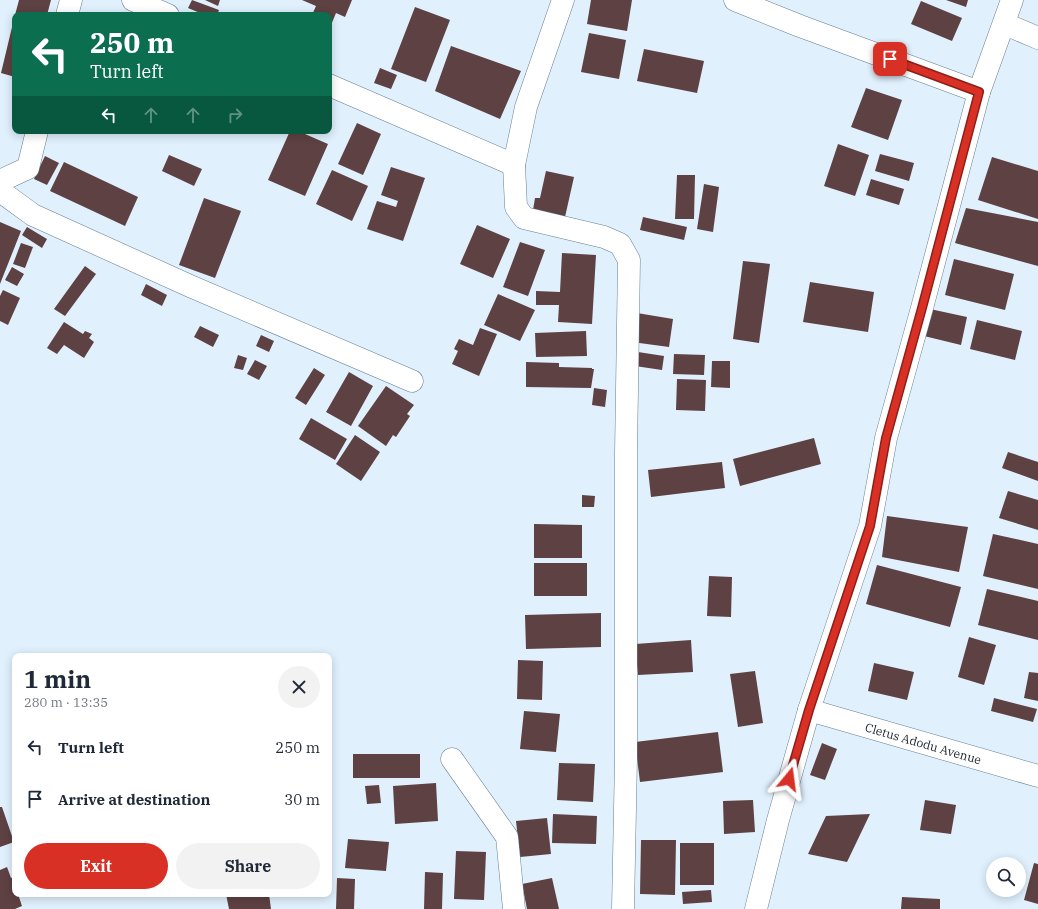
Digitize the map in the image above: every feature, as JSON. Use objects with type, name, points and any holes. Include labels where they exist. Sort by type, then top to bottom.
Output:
[{"type":"street","points":[[68,12],[70,0]]},
{"type":"street","points":[[133,0],[161,12]]},
{"type":"street","points":[[563,0],[526,107],[514,165],[516,207],[524,218],[604,237],[620,244],[629,260],[626,453],[626,758],[623,909]]},
{"type":"street","points":[[735,0],[800,26],[979,92]]},
{"type":"street","points":[[756,909],[778,820],[809,710],[870,526],[886,438],[979,92],[1005,24],[1012,0]]},
{"type":"street","points":[[1005,24],[1038,38]]},
{"type":"street","points":[[332,86],[514,165]]},
{"type":"street","points":[[0,181],[28,168],[37,134]]},
{"type":"street","points":[[0,191],[33,215],[190,286],[412,381]]},
{"type":"street","name":"Cletus Adodu Avenue","points":[[809,710],[1038,776]]},
{"type":"street","points":[[452,759],[507,837],[514,909]]},
{"type":"building","points":[[19,0],[51,0],[48,12],[16,12]]},
{"type":"building","points":[[192,0],[219,10],[218,12],[198,12],[188,8]]},
{"type":"building","points":[[205,0],[220,0],[218,6]]},
{"type":"building","points":[[302,0],[352,0],[345,17],[336,13],[332,23],[332,12],[313,12],[316,6]]},
{"type":"building","points":[[591,0],[632,0],[627,31],[587,24]]},
{"type":"building","points":[[946,0],[968,0],[966,7]]},
{"type":"building","points":[[921,1],[962,18],[952,41],[911,24]]},
{"type":"building","points":[[415,7],[450,20],[426,82],[391,69]]},
{"type":"building","points":[[12,27],[12,76],[1,73]]},
{"type":"building","points":[[589,33],[626,40],[619,79],[581,72]]},
{"type":"building","points":[[451,46],[521,71],[500,119],[435,91]]},
{"type":"building","points":[[644,49],[704,61],[697,93],[637,81]]},
{"type":"building","points":[[380,68],[397,75],[391,89],[374,83]]},
{"type":"building","points":[[866,88],[902,100],[888,140],[851,127]]},
{"type":"building","points":[[357,123],[381,134],[363,175],[338,164]]},
{"type":"building","points":[[289,134],[305,134],[328,144],[305,196],[268,180]]},
{"type":"building","points":[[838,144],[869,155],[855,196],[824,186]]},
{"type":"building","points":[[880,154],[914,163],[909,181],[875,171]]},
{"type":"building","points":[[169,155],[202,169],[194,186],[162,171]]},
{"type":"building","points":[[45,156],[59,163],[47,185],[34,179]]},
{"type":"building","points":[[992,157],[1038,171],[1038,219],[978,200]]},
{"type":"building","points":[[64,162],[138,197],[125,226],[50,191]]},
{"type":"building","points":[[391,167],[425,178],[403,241],[367,229],[377,201],[396,207],[398,201],[381,195]]},
{"type":"building","points":[[332,170],[368,186],[352,221],[316,204]]},
{"type":"building","points":[[546,171],[574,177],[565,217],[533,210],[535,198],[540,198]]},
{"type":"building","points":[[677,175],[695,175],[694,219],[675,219]]},
{"type":"building","points":[[871,179],[904,189],[899,205],[866,195]]},
{"type":"building","points":[[704,184],[719,187],[713,232],[697,229]]},
{"type":"building","points":[[204,198],[241,211],[215,278],[179,265]]},
{"type":"building","points":[[966,208],[1038,222],[1038,266],[955,243]]},
{"type":"building","points":[[643,217],[687,227],[684,240],[640,230]]},
{"type":"building","points":[[0,222],[21,231],[0,284]]},
{"type":"building","points":[[477,225],[510,239],[493,278],[460,264]]},
{"type":"building","points":[[27,227],[47,239],[42,248],[22,235]]},
{"type":"building","points":[[520,242],[545,250],[528,296],[503,287]]},
{"type":"building","points":[[21,243],[33,247],[25,268],[13,264]]},
{"type":"building","points":[[562,253],[596,255],[592,324],[558,322],[559,305],[536,305],[536,291],[560,292]]},
{"type":"building","points":[[954,259],[1014,274],[1005,310],[945,295]]},
{"type":"building","points":[[743,261],[770,264],[759,343],[733,339]]},
{"type":"building","points":[[85,266],[96,274],[65,316],[54,309]]},
{"type":"building","points":[[12,267],[24,274],[17,286],[5,280]]},
{"type":"building","points":[[810,282],[874,292],[868,332],[803,322]]},
{"type":"building","points":[[146,284],[167,295],[162,306],[141,295]]},
{"type":"building","points":[[3,290],[20,298],[8,325],[0,321],[0,296]]},
{"type":"building","points":[[498,294],[535,310],[520,341],[484,325]]},
{"type":"building","points":[[930,309],[967,317],[961,345],[924,336]]},
{"type":"building","points":[[637,313],[673,319],[669,347],[632,342]]},
{"type":"building","points":[[977,320],[1022,331],[1015,360],[970,349]]},
{"type":"building","points":[[64,322],[83,334],[85,331],[92,334],[89,338],[94,342],[84,358],[64,345],[57,354],[47,348]]},
{"type":"building","points":[[200,326],[219,335],[213,347],[194,337]]},
{"type":"building","points":[[480,328],[497,334],[479,376],[452,364],[458,351],[454,349],[459,339],[473,345]]},
{"type":"building","points":[[586,331],[587,356],[536,357],[535,333]]},
{"type":"building","points":[[261,335],[274,341],[269,352],[256,346]]},
{"type":"building","points":[[638,352],[664,356],[662,370],[635,366]]},
{"type":"building","points":[[674,354],[705,355],[704,375],[673,374]]},
{"type":"building","points":[[238,355],[247,358],[243,370],[234,368]]},
{"type":"building","points":[[255,360],[267,366],[259,380],[247,374]]},
{"type":"building","points":[[712,361],[730,361],[730,388],[711,387]]},
{"type":"building","points":[[526,362],[559,363],[559,367],[592,368],[594,369],[591,388],[526,387]]},
{"type":"building","points":[[314,368],[325,375],[306,405],[295,398]]},
{"type":"building","points":[[349,372],[373,386],[351,426],[326,412]]},
{"type":"building","points":[[677,379],[706,380],[705,411],[676,410]]},
{"type":"building","points":[[386,386],[414,405],[407,414],[410,416],[396,437],[393,435],[386,446],[358,426]]},
{"type":"building","points":[[594,388],[607,390],[605,407],[592,405]]},
{"type":"building","points":[[311,418],[347,439],[335,460],[299,439]]},
{"type":"building","points":[[355,435],[380,452],[361,481],[336,464]]},
{"type":"building","points":[[814,438],[821,464],[740,486],[733,459]]},
{"type":"building","points":[[1008,452],[1038,462],[1038,481],[1002,468]]},
{"type":"building","points":[[722,462],[725,488],[651,497],[648,470]]},
{"type":"building","points":[[1008,491],[1038,500],[1038,530],[999,518]]},
{"type":"building","points":[[582,495],[595,496],[594,507],[582,507]]},
{"type":"building","points":[[887,516],[968,527],[959,572],[882,557]]},
{"type":"building","points":[[534,524],[582,525],[582,558],[534,558]]},
{"type":"building","points":[[993,534],[1038,544],[1038,589],[983,576]]},
{"type":"building","points":[[534,563],[587,563],[587,596],[534,596]]},
{"type":"building","points":[[877,565],[961,587],[950,627],[866,604]]},
{"type":"building","points":[[709,576],[732,577],[731,617],[707,616]]},
{"type":"building","points":[[987,589],[1038,601],[1038,640],[978,625]]},
{"type":"building","points":[[601,613],[601,647],[526,649],[525,615]]},
{"type":"building","points":[[969,637],[996,645],[984,685],[958,677]]},
{"type":"building","points":[[691,640],[693,672],[638,675],[635,644]]},
{"type":"building","points":[[518,660],[543,661],[542,700],[517,699]]},
{"type":"building","points":[[874,663],[914,672],[907,700],[868,691]]},
{"type":"building","points":[[755,671],[763,723],[738,727],[730,674]]},
{"type":"building","points":[[1029,672],[1038,673],[1038,701],[1024,698]]},
{"type":"building","points":[[994,698],[1037,709],[1033,722],[991,711]]},
{"type":"building","points":[[524,711],[560,714],[556,752],[520,749]]},
{"type":"building","points":[[718,732],[723,772],[640,782],[635,742]]},
{"type":"building","points":[[822,743],[837,749],[825,780],[810,775]]},
{"type":"building","points":[[353,754],[420,754],[420,778],[353,778]]},
{"type":"building","points":[[559,763],[595,764],[593,802],[557,800]]},
{"type":"building","points":[[436,783],[438,821],[395,824],[393,786]]},
{"type":"building","points":[[379,785],[381,803],[367,804],[365,786]]},
{"type":"building","points":[[753,800],[755,832],[724,834],[723,801]]},
{"type":"building","points":[[925,800],[956,805],[951,834],[920,830]]},
{"type":"building","points":[[0,807],[2,807],[12,836],[12,843],[0,847]]},
{"type":"building","points":[[553,814],[597,816],[596,844],[552,843]]},
{"type":"building","points":[[870,814],[847,862],[808,854],[826,816]]},
{"type":"building","points":[[547,818],[551,854],[520,857],[516,821]]},
{"type":"building","points":[[348,839],[389,842],[386,871],[345,868]]},
{"type":"building","points":[[641,840],[676,840],[675,895],[640,894]]},
{"type":"building","points":[[680,843],[714,843],[714,885],[680,885]]},
{"type":"building","points":[[456,851],[486,852],[484,900],[454,899]]},
{"type":"building","points":[[1034,863],[1038,864],[1038,904],[1024,900]]},
{"type":"building","points":[[7,867],[12,878],[12,897],[19,897],[22,906],[15,909],[0,909],[0,870]]},
{"type":"building","points":[[425,872],[443,873],[442,909],[424,909]]},
{"type":"building","points":[[337,878],[355,879],[354,909],[336,909]]},
{"type":"building","points":[[552,878],[559,909],[527,909],[522,884]]},
{"type":"building","points":[[711,890],[712,902],[683,904],[682,892]]},
{"type":"building","points":[[227,897],[269,897],[271,909],[229,909]]},
{"type":"building","points":[[902,897],[940,899],[940,909],[901,909]]},
{"type":"route","points":[[789,779],[809,710],[870,526],[886,438],[979,92],[890,59]]}]
